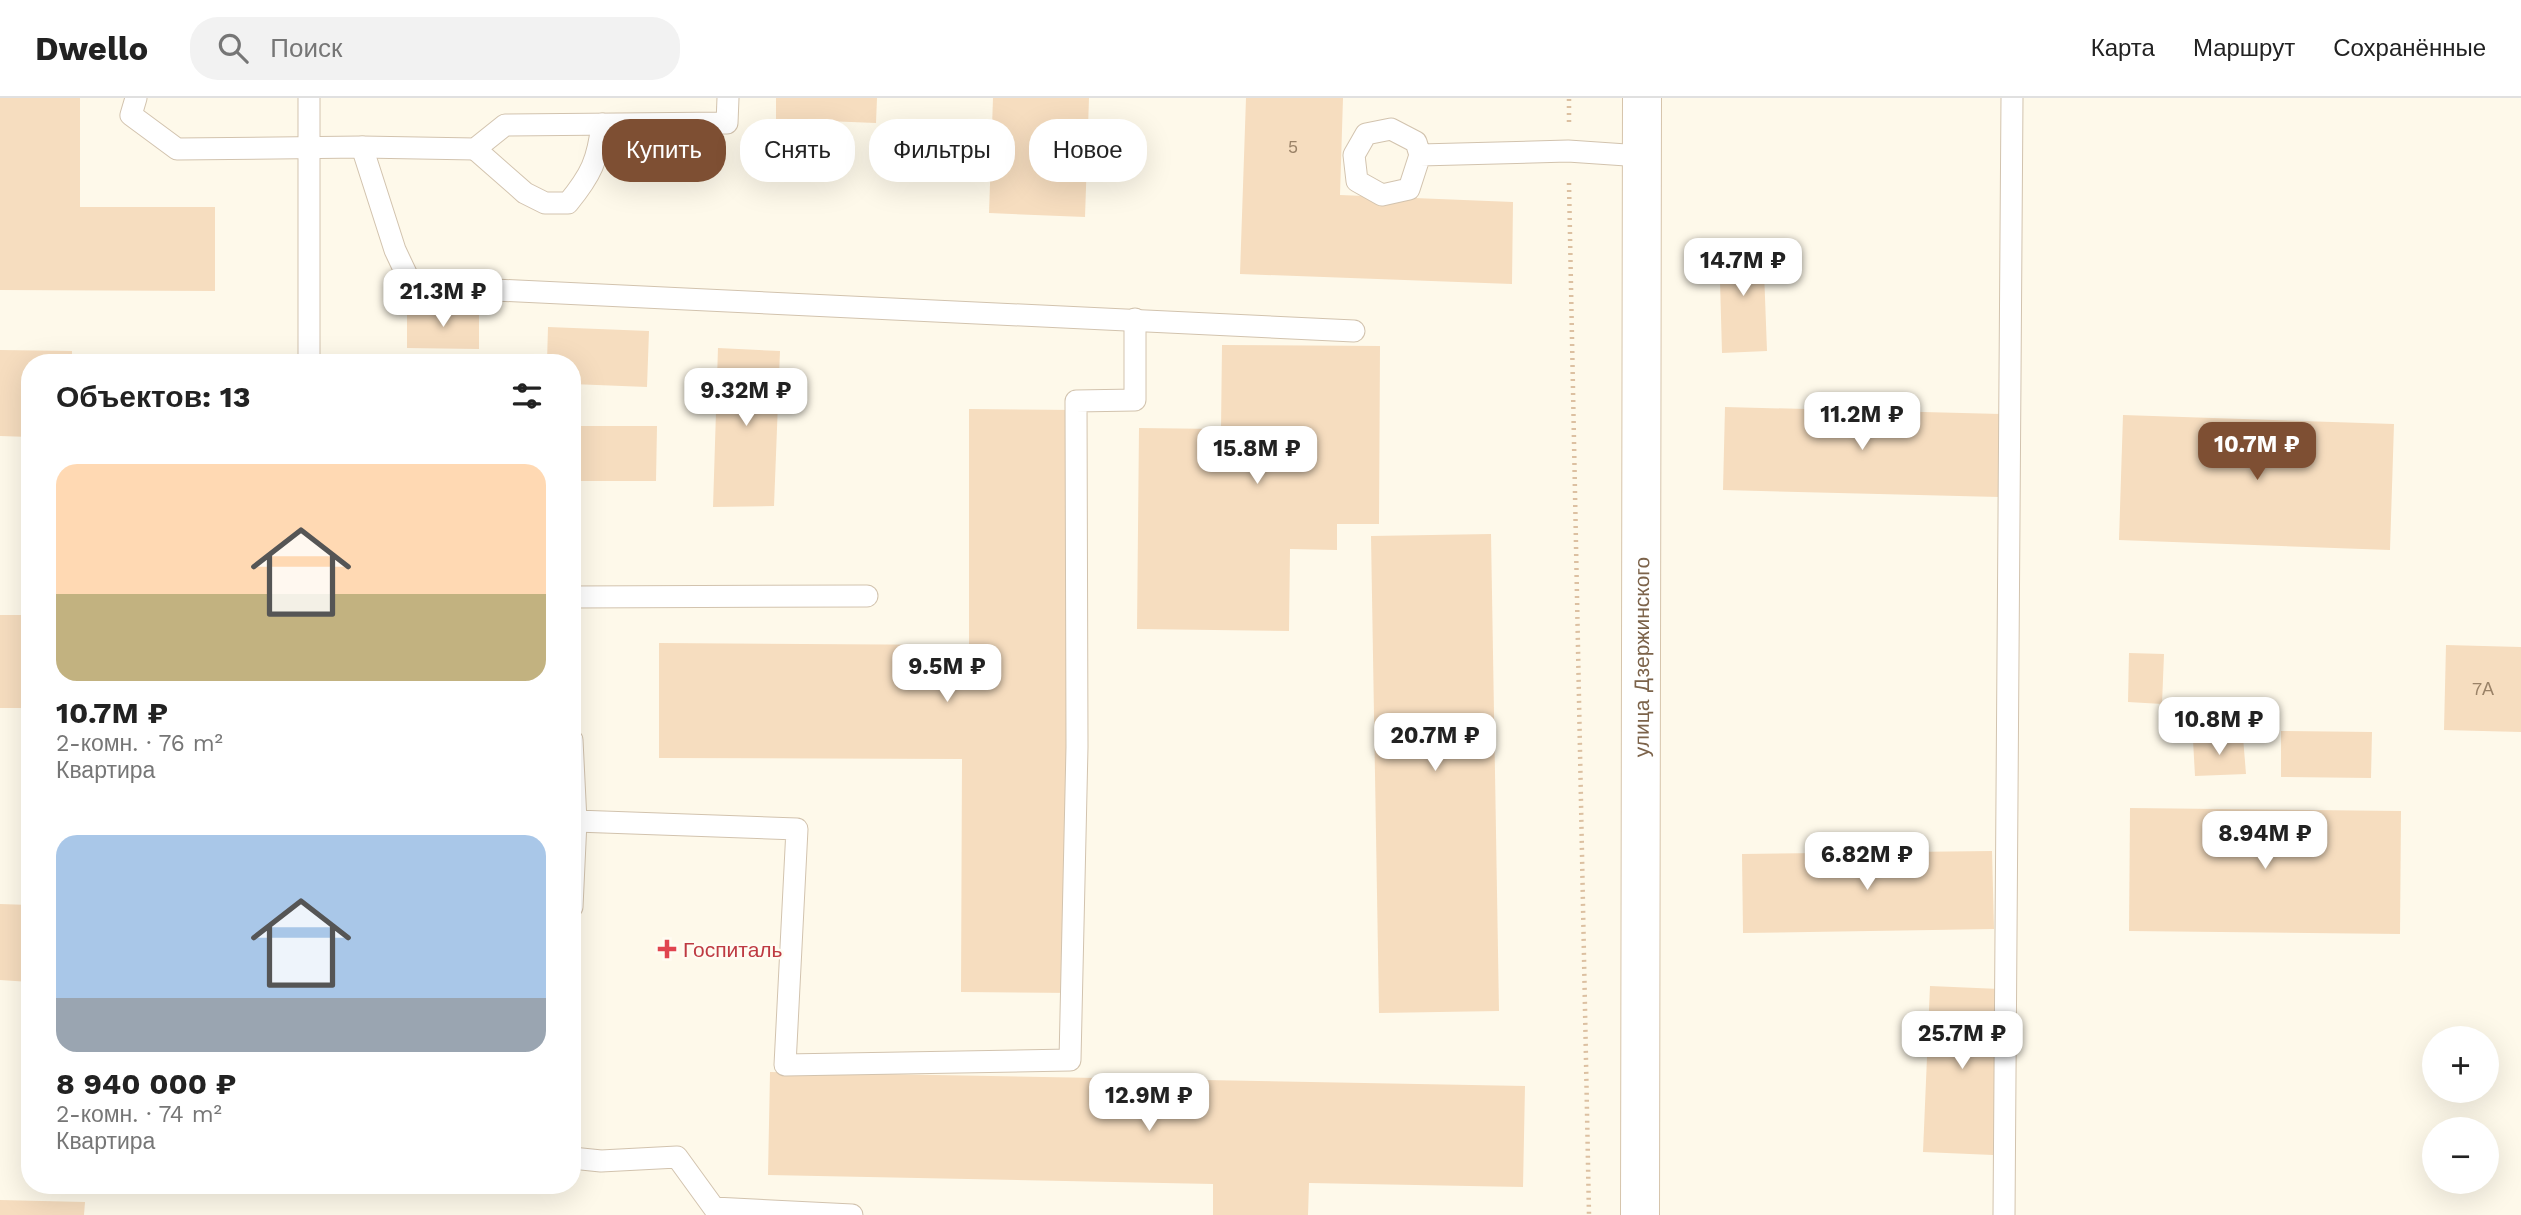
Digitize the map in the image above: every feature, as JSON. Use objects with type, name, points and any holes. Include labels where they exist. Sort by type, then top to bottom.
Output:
[{"type":"street","name":"улица Дзержинского","points":[[1640,1215],[1642,98]]},
{"type":"lane","points":[[136,98],[131,115],[177,149],[475,149],[505,125],[602,124],[599,149],[587,179],[568,203],[545,203],[525,193],[475,149]]},
{"type":"lane","points":[[309,98],[309,354]]},
{"type":"lane","points":[[726,123],[728,98]]},
{"type":"lane","points":[[2004,1215],[2012,98]]},
{"type":"lane","points":[[362,147],[395,250],[412,286],[1353,331]]},
{"type":"lane","points":[[1420,156],[1568,151],[1641,156]]},
{"type":"lane","points":[[581,821],[797,829],[785,1065],[1070,1060],[1077,747],[1076,401],[1135,400],[1135,319]]},
{"type":"lane","points":[[581,597],[867,596]]},
{"type":"lane","points":[[581,1159],[601,1161],[677,1157],[714,1208],[852,1215]]},
{"type":"path","points":[[1569,98],[1589,1215]]},
{"type":"building","points":[[0,98],[80,98],[80,207],[215,207],[215,291],[0,290]]},
{"type":"building","points":[[776,98],[877,98],[876,119],[869,119],[869,123],[855,122],[855,119],[776,119]]},
{"type":"building","points":[[993,98],[1089,98],[1088,119],[1029,119],[1029,182],[1086,182],[1085,217],[989,213],[990,182],[1015,182],[1015,119],[992,119]]},
{"type":"building","points":[[1246,98],[1343,98],[1340,195],[1513,202],[1512,284],[1240,274]]},
{"type":"building","points":[[1763,244],[1767,351],[1722,353],[1719,245]]},
{"type":"building","points":[[407,310],[479,310],[479,349],[407,348]]},
{"type":"building","points":[[548,327],[649,331],[647,387],[581,384],[581,354],[547,354]]},
{"type":"building","points":[[1222,345],[1380,346],[1379,524],[1337,524],[1337,550],[1290,549],[1289,631],[1137,629],[1139,428],[1221,429]]},
{"type":"building","points":[[718,348],[780,351],[774,506],[713,507]]},
{"type":"building","points":[[0,350],[72,351],[72,354],[21,354],[21,437],[0,436]]},
{"type":"building","points":[[1725,407],[2001,414],[1999,497],[1723,490]]},
{"type":"building","points":[[969,409],[1077,410],[1075,993],[961,992],[962,759],[659,758],[659,643],[969,645]]},
{"type":"building","points":[[2123,415],[2394,424],[2390,550],[2119,540]]},
{"type":"building","points":[[581,426],[657,426],[656,481],[581,481]]},
{"type":"building","points":[[1491,534],[1499,1011],[1379,1013],[1371,536]]},
{"type":"building","points":[[0,615],[21,615],[21,708],[0,708]]},
{"type":"building","points":[[2446,645],[2521,647],[2521,732],[2444,730]]},
{"type":"building","points":[[2129,653],[2164,654],[2162,704],[2128,702]]},
{"type":"building","points":[[2281,731],[2372,732],[2371,778],[2281,777]]},
{"type":"building","points":[[2243,737],[2246,774],[2195,776],[2193,740]]},
{"type":"building","points":[[2130,808],[2401,811],[2400,934],[2129,931]]},
{"type":"building","points":[[1992,851],[1994,929],[1743,933],[1742,854]]},
{"type":"building","points":[[0,904],[21,905],[21,981],[0,980]]},
{"type":"building","points":[[1930,986],[2000,989],[1993,1155],[1923,1152]]},
{"type":"building","points":[[770,1072],[1525,1086],[1523,1187],[1309,1183],[1308,1215],[1213,1215],[1213,1184],[768,1175]]},
{"type":"building","points":[[0,1200],[85,1202],[84,1215],[0,1215]]},
{"type":"place","name":"Госпиталь","points":[[667,949]]}]
